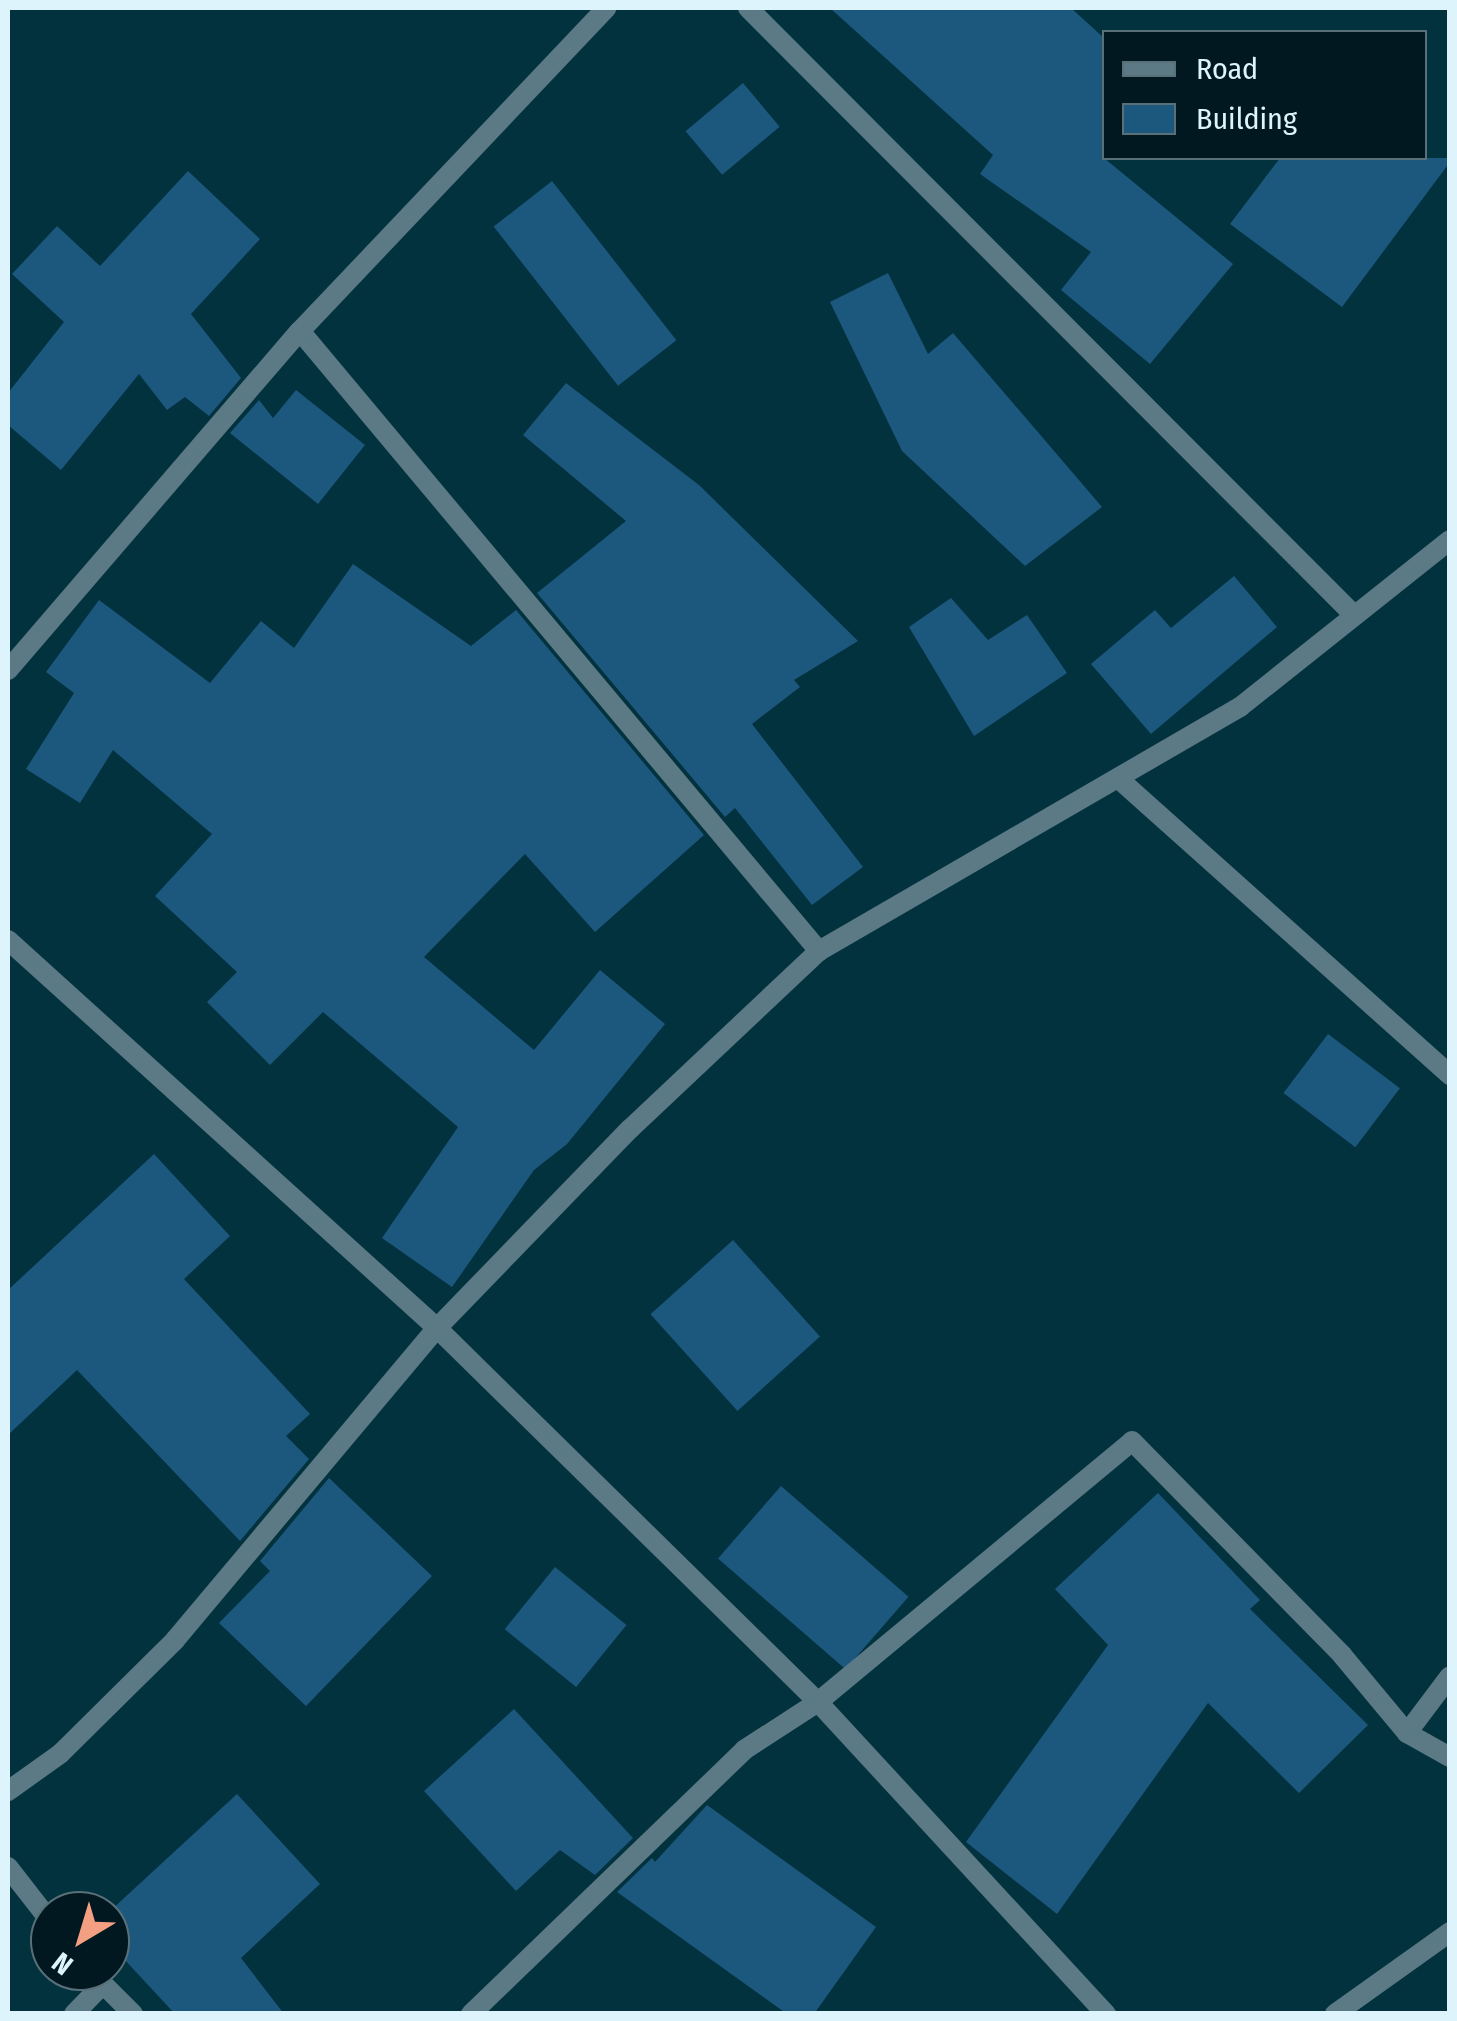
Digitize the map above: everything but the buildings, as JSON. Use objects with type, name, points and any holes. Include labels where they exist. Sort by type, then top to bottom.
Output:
[{"type":"street","points":[[8,670],[300,331],[606,8]]},
{"type":"street","points":[[748,8],[1352,613]]},
{"type":"street","points":[[300,331],[818,951]]},
{"type":"street","points":[[8,1791],[60,1754],[175,1640],[437,1328],[630,1129],[818,951],[1120,780],[1240,707],[1352,613],[1450,540]]},
{"type":"street","points":[[1120,780],[1450,1075]]},
{"type":"street","points":[[8,940],[437,1328],[818,1702],[1106,2014]]},
{"type":"street","points":[[471,2014],[744,1750],[818,1702],[1132,1441],[1342,1656],[1407,1733],[1450,1756]]},
{"type":"street","points":[[1407,1733],[1450,1676]]},
{"type":"street","points":[[8,1867],[30,1895]]},
{"type":"street","points":[[1335,2014],[1450,1932]]},
{"type":"street","points":[[74,2014],[88,1991]]},
{"type":"street","points":[[109,1991],[132,2014]]}]
